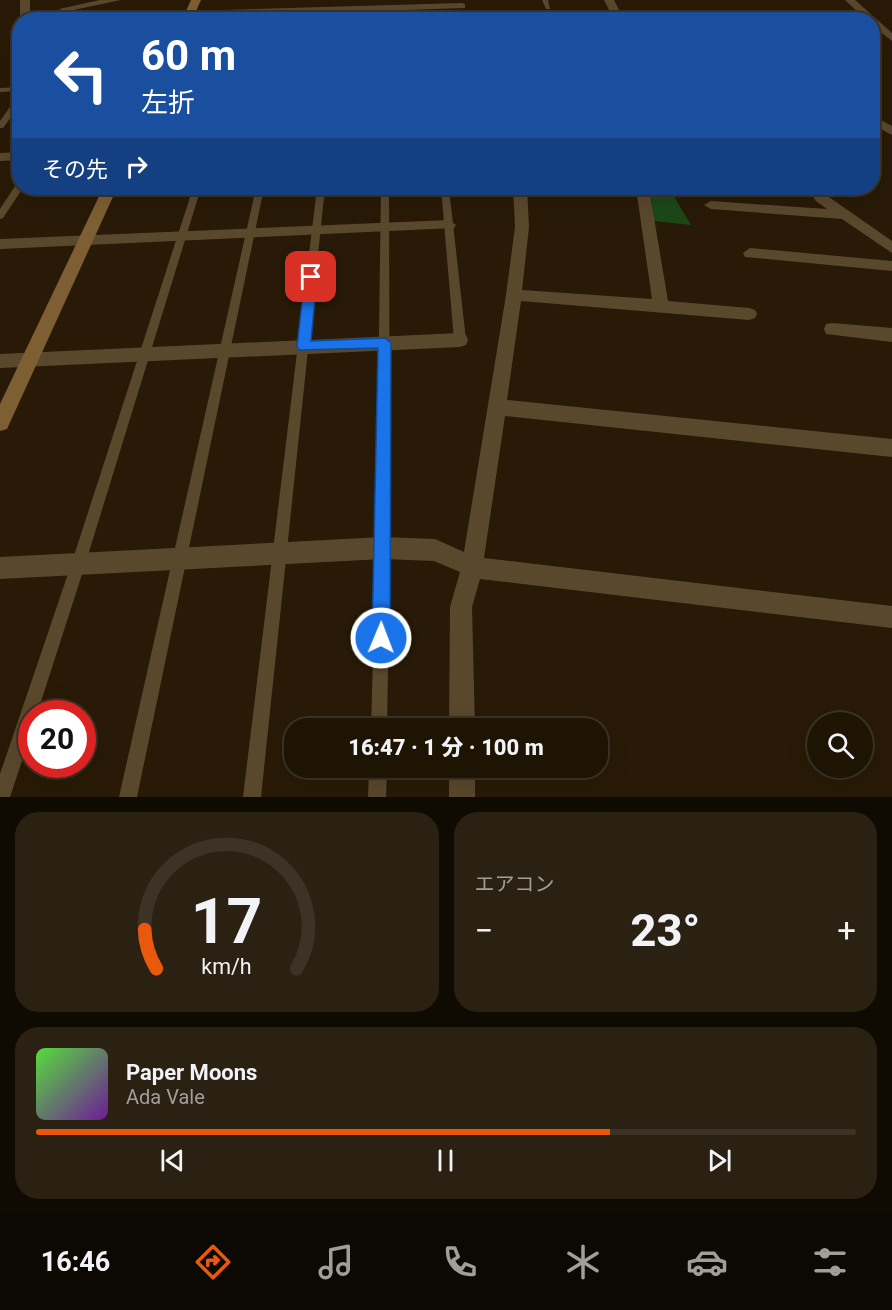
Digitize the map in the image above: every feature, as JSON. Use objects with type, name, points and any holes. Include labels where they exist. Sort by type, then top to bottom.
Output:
[{"type":"street","points":[[64,9],[116,0]]},
{"type":"street","points":[[850,0],[863,12]]},
{"type":"street","points":[[299,12],[462,6]]},
{"type":"street","points":[[880,28],[892,38]]},
{"type":"street","points":[[0,423],[107,195]]},
{"type":"street","points":[[462,718],[461,608],[472,567],[514,295],[522,227],[520,195]]},
{"type":"street","points":[[644,195],[661,306]]},
{"type":"street","points":[[819,195],[892,248]]},
{"type":"street","points":[[711,205],[846,215]]},
{"type":"street","points":[[0,244],[449,225]]},
{"type":"street","points":[[750,253],[892,266]]},
{"type":"street","points":[[514,295],[749,314]]},
{"type":"street","points":[[832,329],[892,335]]},
{"type":"street","points":[[0,361],[460,340]]},
{"type":"street","points":[[497,407],[892,448]]},
{"type":"street","points":[[0,568],[383,548],[435,550],[472,567],[892,617]]},
{"type":"street","points":[[462,778],[462,797]]},
{"type":"lane","points":[[545,0],[548,8]]},
{"type":"lane","points":[[0,126],[12,110]]},
{"type":"lane","points":[[0,216],[13,195]]},
{"type":"lane","points":[[1,797],[78,565],[195,195]]},
{"type":"lane","points":[[128,797],[258,195]]},
{"type":"lane","points":[[252,797],[320,195]]},
{"type":"lane","points":[[379,718],[383,548],[385,195]]},
{"type":"lane","points":[[446,195],[460,340]]},
{"type":"lane","points":[[377,797],[378,778]]},
{"type":"green space","points":[[651,195],[673,195],[691,225],[654,221]]},
{"type":"route","points":[[311,277],[304,346],[385,343],[381,638]]}]
